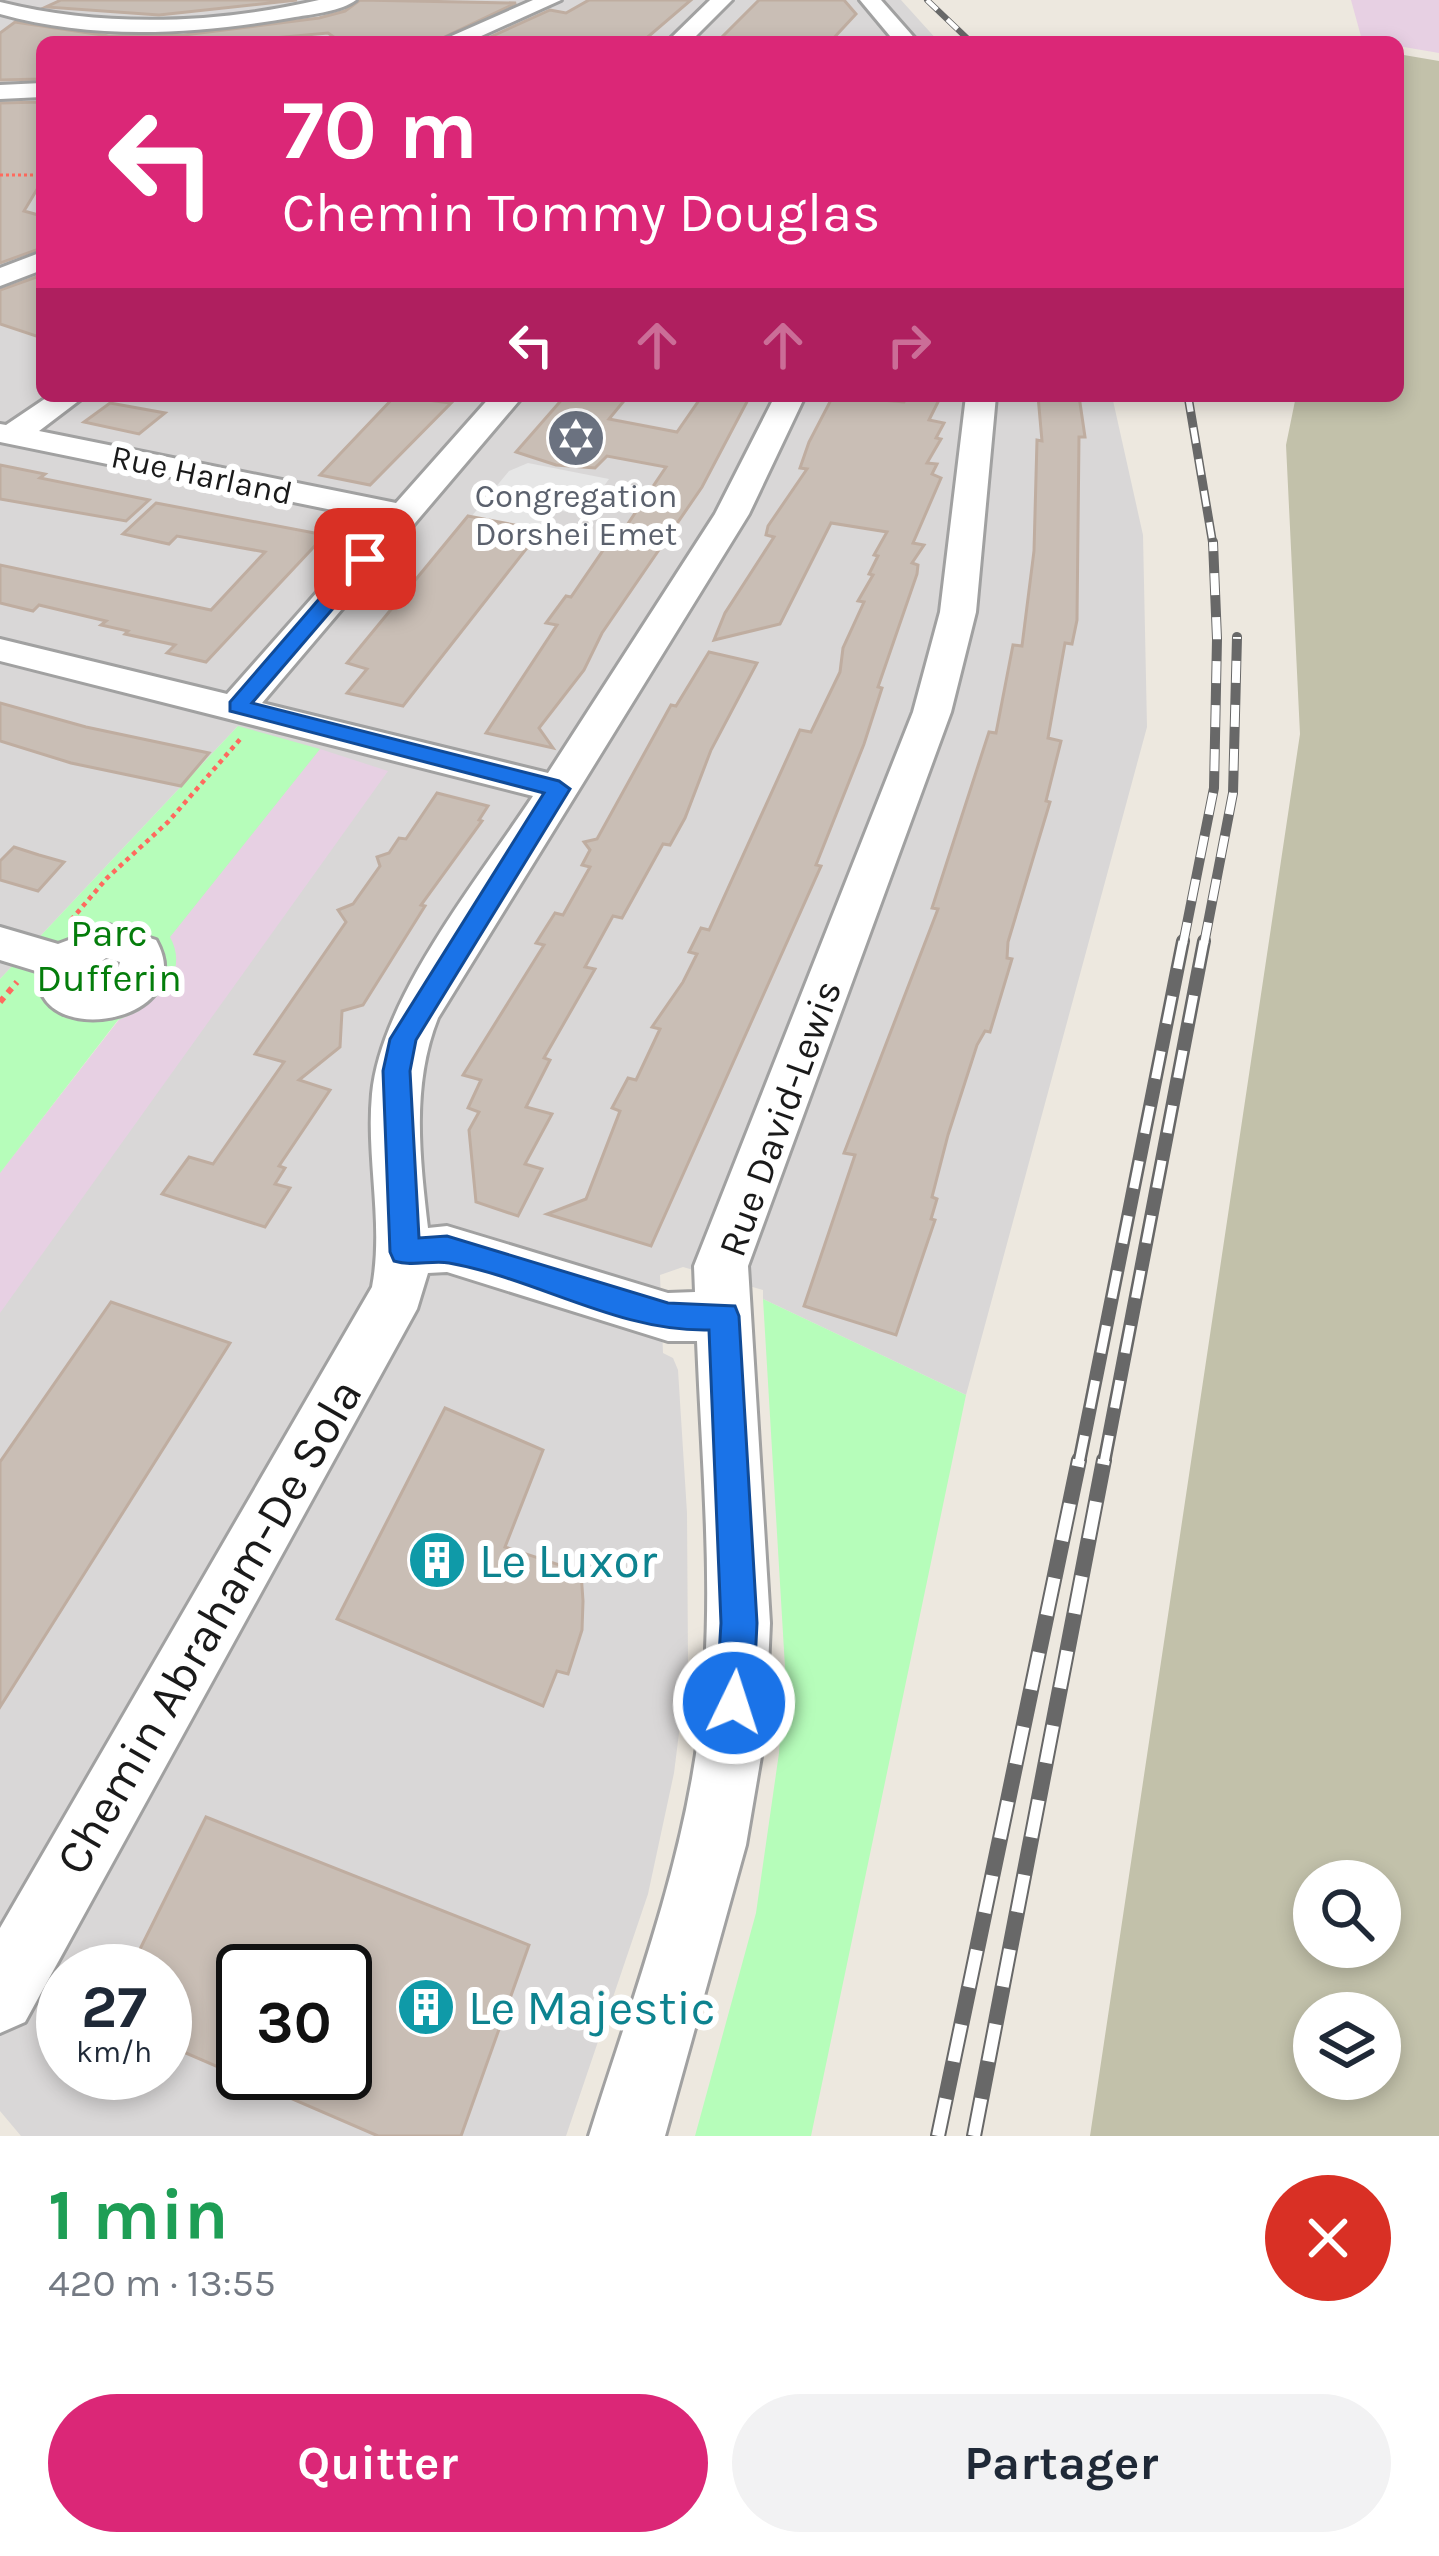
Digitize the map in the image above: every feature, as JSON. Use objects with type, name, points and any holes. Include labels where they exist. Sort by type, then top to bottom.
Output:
[{"type":"street","points":[[0,8],[50,21],[124,24],[260,16],[346,0]]},
{"type":"street","points":[[464,36],[551,0]]},
{"type":"street","points":[[684,36],[722,0]]},
{"type":"street","points":[[870,0],[900,33]]},
{"type":"street","points":[[868,32],[900,33]]},
{"type":"street","points":[[0,92],[36,90]]},
{"type":"street","points":[[0,278],[36,263]]},
{"type":"street","points":[[6,434],[60,402]]},
{"type":"street","points":[[244,717],[404,515],[503,402]]},
{"type":"street","name":"Chemin Abraham-De Sola","points":[[0,1997],[398,1292],[405,1252],[397,1071],[403,1039],[732,514],[787,402]]},
{"type":"street","name":"Rue David-Lewis","points":[[627,2136],[712,1844],[732,1733],[739,1623],[721,1266],[932,712],[958,612],[980,402]]},
{"type":"street","name":"Rue Harland","points":[[6,434],[404,515]]},
{"type":"street","points":[[0,650],[244,717],[412,750],[559,789]]},
{"type":"street","points":[[405,1252],[447,1249],[668,1317],[724,1316]]},
{"type":"path","points":[[0,175],[36,176]]},
{"type":"path","points":[[0,1002],[40,950],[107,878],[168,822],[244,717]]},
{"type":"shaded area","points":[[0,0],[901,0],[934,36],[36,36],[36,402],[1113,402],[1143,535],[1147,727],[966,1395],[763,1299],[763,1290],[683,1267],[660,1275],[663,1353],[673,1358],[678,1370],[687,1513],[688,1661],[674,1773],[648,1894],[566,2136],[21,2136],[0,2111],[0,1173],[119,1020],[238,726],[0,979]]},
{"type":"shaded area","points":[[1351,0],[1439,0],[1439,53],[1404,47],[1404,36],[1361,36]]},
{"type":"shaded area","points":[[1404,55],[1439,61],[1439,2136],[1090,2136],[1300,734],[1286,445],[1295,402],[1404,402]]},
{"type":"shaded area","points":[[528,463],[609,479],[583,515],[553,509],[537,529],[471,517],[509,471]]},
{"type":"shaded area","points":[[320,749],[388,771],[0,1313],[0,1173],[119,1020],[140,1011],[169,938]]},
{"type":"green space","name":"Parc Dufferin","points":[[238,726],[320,749],[170,937],[176,965],[165,988],[118,1020],[0,1173],[0,979]]},
{"type":"green space","points":[[763,1299],[966,1395],[811,2136],[695,2136],[756,1913],[779,1753],[785,1667]]},
{"type":"building","points":[[61,0],[297,0],[159,15],[46,7]]},
{"type":"building","points":[[360,0],[516,3],[447,36],[109,36],[184,35],[345,11]]},
{"type":"building","points":[[589,0],[691,0],[649,36],[492,36],[550,10],[566,13]]},
{"type":"building","points":[[759,0],[844,0],[856,14],[836,36],[723,36]]},
{"type":"building","points":[[15,22],[109,36],[36,36],[36,79],[0,80],[0,33]]},
{"type":"building","points":[[36,102],[36,191],[24,211],[36,214],[36,250],[0,263],[0,103]]},
{"type":"building","points":[[36,277],[36,336],[0,324],[0,290]]},
{"type":"building","points":[[389,402],[451,403],[370,485],[320,475]]},
{"type":"building","points":[[560,402],[623,402],[609,419],[677,432],[698,402],[747,402],[702,487],[602,633],[584,670],[539,728],[553,748],[486,733],[557,625],[546,623],[566,596],[571,597],[617,530],[623,531],[666,467],[607,456],[595,468],[556,465],[516,452]]},
{"type":"building","points":[[830,402],[938,402],[929,420],[944,423],[927,463],[937,464],[932,474],[941,478],[913,543],[924,545],[912,563],[918,565],[917,574],[864,744],[816,865],[821,866],[651,1246],[547,1214],[586,1199],[620,1111],[612,1108],[628,1078],[636,1080],[660,1029],[652,1027],[697,954],[689,952],[701,928],[709,930],[800,730],[811,732],[840,672],[843,648],[864,602],[858,601],[873,575],[869,574],[878,556],[874,555],[887,532],[831,523],[780,624],[714,640],[725,613],[774,537],[766,535],[768,526],[807,469],[800,468]]},
{"type":"building","points":[[1039,402],[1080,402],[1085,437],[1079,437],[1077,620],[1072,644],[1065,643],[1048,738],[1061,741],[1046,801],[1050,802],[1008,942],[1007,958],[1012,959],[990,1032],[985,1031],[977,1045],[948,1135],[932,1197],[937,1199],[931,1219],[935,1220],[896,1335],[804,1306],[855,1155],[844,1153],[938,909],[932,908],[989,732],[996,733],[1013,645],[1022,646],[1034,551],[1037,440],[1042,441]]},
{"type":"building","points":[[110,403],[165,413],[139,434],[84,422]]},
{"type":"building","points":[[0,465],[149,500],[126,521],[0,499]]},
{"type":"building","points":[[156,503],[325,535],[206,662],[167,653],[175,645],[101,625],[106,621],[39,605],[33,611],[0,603],[0,565],[211,610],[265,552],[177,536],[169,544],[123,534]]},
{"type":"building","points":[[468,516],[541,530],[403,706],[347,693],[367,669],[347,663]]},
{"type":"building","points":[[709,652],[757,663],[711,750],[685,818],[670,845],[663,844],[622,918],[613,916],[585,967],[595,969],[544,1058],[550,1060],[526,1107],[552,1114],[525,1164],[542,1169],[518,1216],[476,1202],[469,1130],[479,1112],[468,1108],[481,1080],[463,1075],[544,945],[536,943],[555,913],[563,915],[590,867],[582,865],[590,850],[584,842],[597,839],[671,705],[676,706]]},
{"type":"building","points":[[0,703],[209,753],[181,786],[71,763],[0,741]]},
{"type":"building","points":[[437,793],[488,806],[421,905],[425,906],[363,1005],[342,1011],[340,1047],[299,1080],[330,1090],[279,1166],[285,1168],[275,1184],[290,1188],[265,1227],[162,1194],[189,1157],[213,1164],[284,1062],[255,1054],[346,922],[338,910],[353,904],[380,866],[377,857],[389,853],[399,838],[406,839]]},
{"type":"building","points":[[14,847],[64,862],[38,891],[0,880],[0,861]]},
{"type":"building","points":[[111,1302],[230,1343],[0,1707],[0,1462]]},
{"type":"building","name":"Le Luxor","points":[[445,1408],[543,1450],[505,1547],[581,1572],[583,1601],[582,1630],[568,1674],[557,1671],[543,1706],[337,1619]]},
{"type":"building","name":"Le Majestic","points":[[206,1817],[529,1945],[461,2136],[378,2136],[295,2100],[372,2100],[372,1944],[216,1944],[216,2066],[192,2056],[192,1944],[142,1944]]},
{"type":"railway","points":[[927,0],[965,36]]},
{"type":"railway","points":[[1189,402],[1213,545]]},
{"type":"railway","points":[[1183,944],[1214,788],[1217,639],[1213,542]]},
{"type":"railway","points":[[1204,944],[1233,793],[1237,637]]},
{"type":"railway","points":[[1079,1463],[1183,941]]},
{"type":"railway","points":[[1104,1463],[1204,941]]},
{"type":"railway","points":[[938,2136],[1079,1460]]},
{"type":"railway","points":[[974,2136],[1104,1460]]},
{"type":"place","name":"Congregation Dorshei Emet","points":[[576,438]]},
{"type":"place","name":"Le Luxor","points":[[437,1560]]},
{"type":"place","name":"Le Majestic","points":[[426,2007]]},
{"type":"route","points":[[365,559],[237,706],[559,789],[403,1039],[397,1071],[405,1252],[447,1249],[668,1317],[724,1316],[739,1623],[734,1703]]}]
